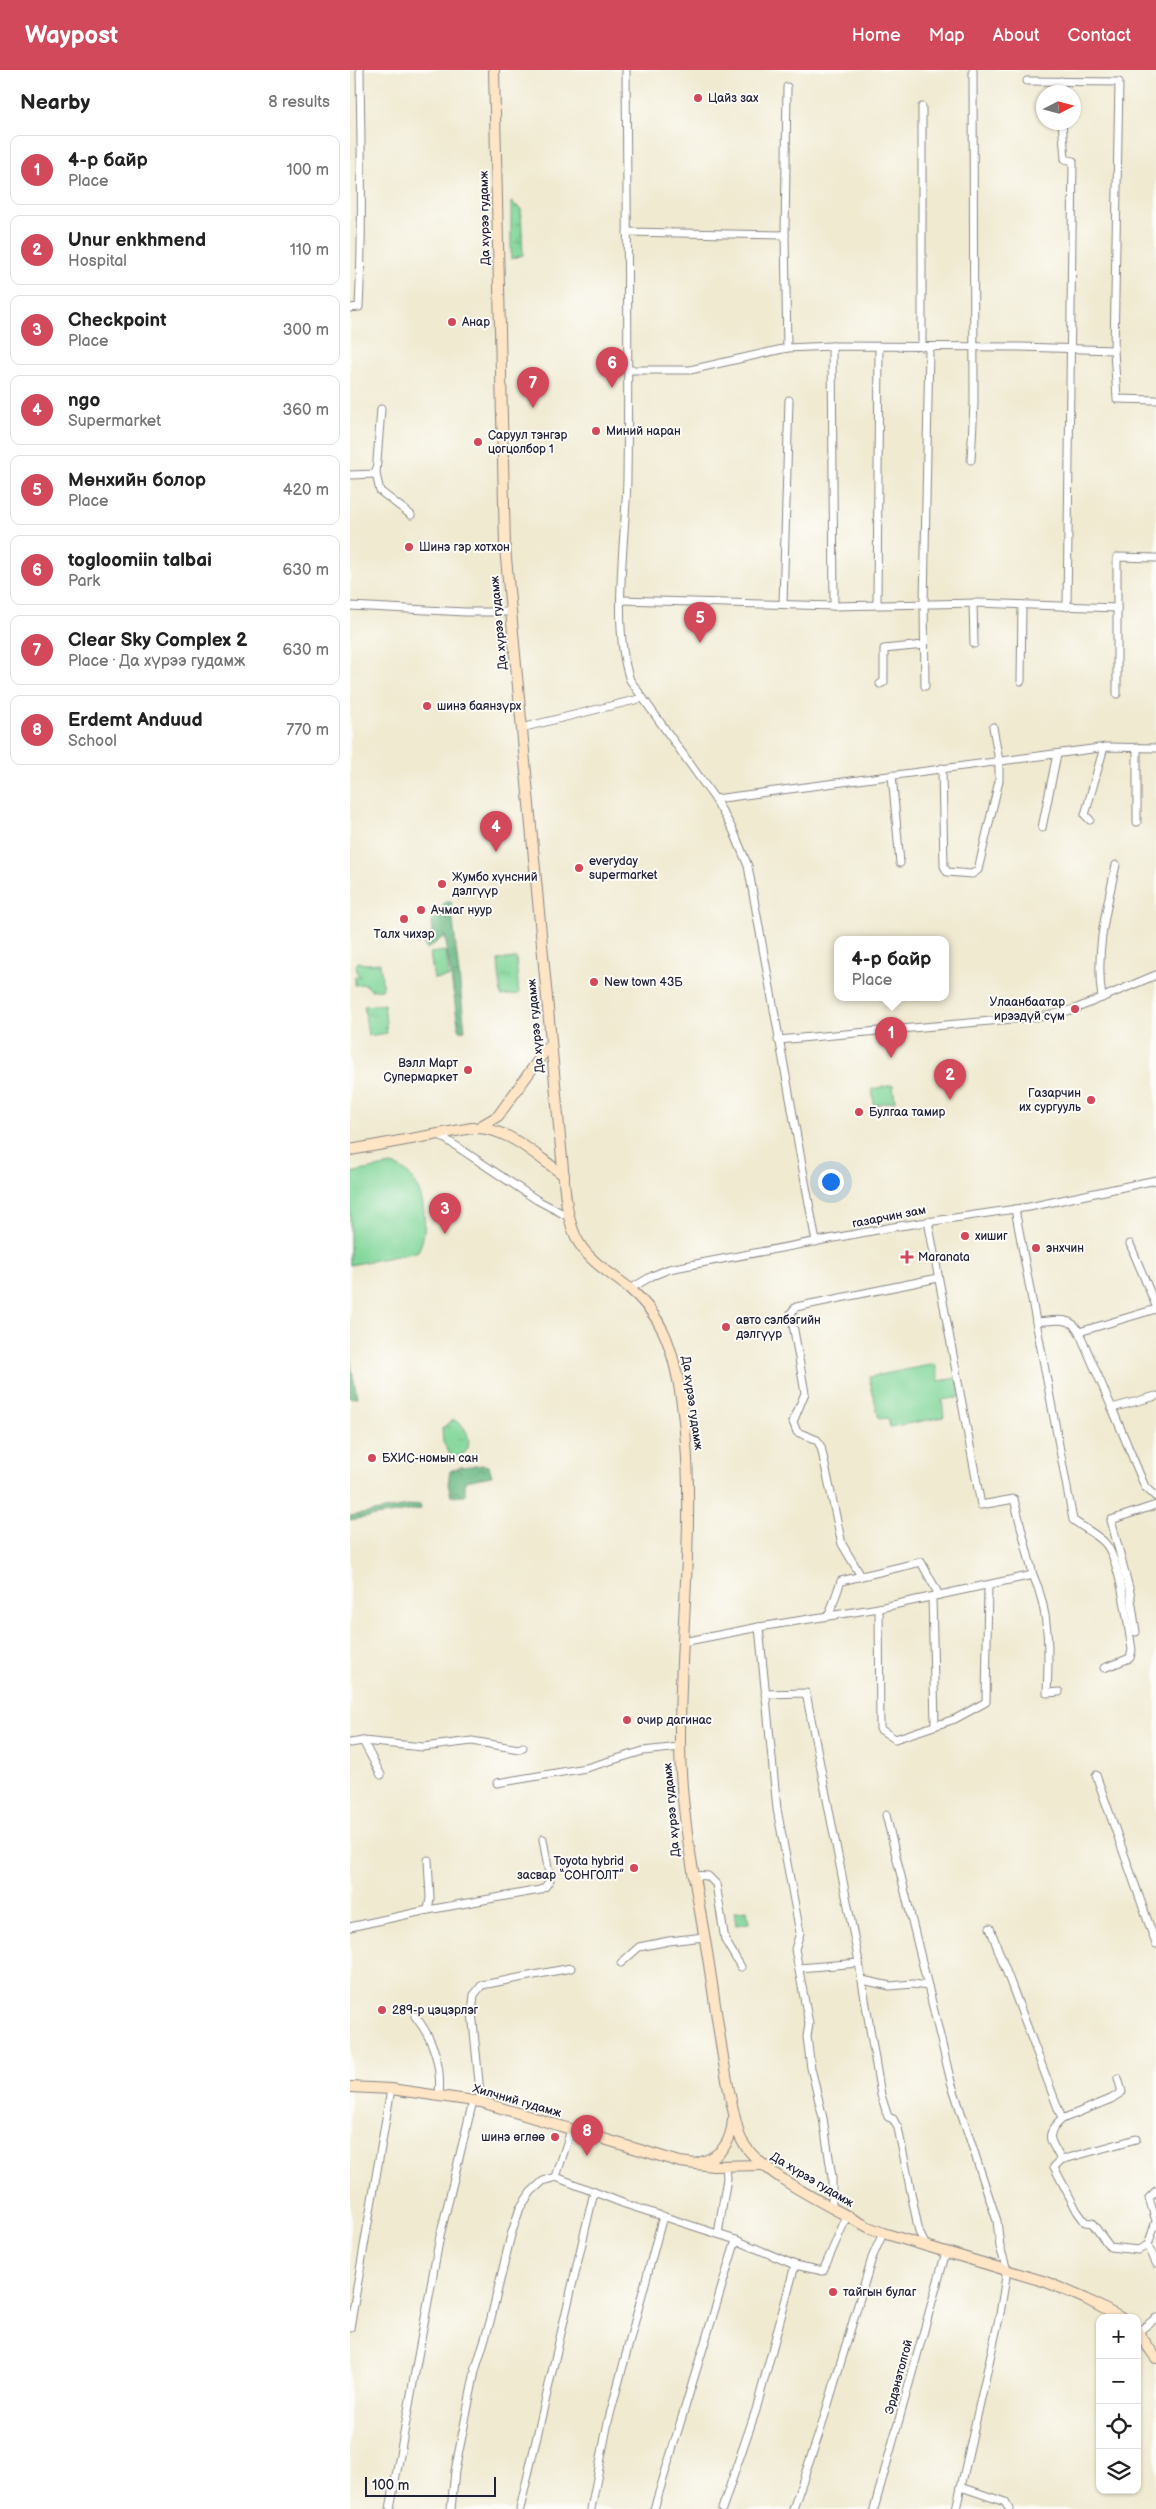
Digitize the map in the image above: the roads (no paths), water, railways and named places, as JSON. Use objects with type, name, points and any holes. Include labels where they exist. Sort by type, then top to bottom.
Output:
[{"type":"main road","name":"Да хүрээ гудамж","points":[[494,70],[503,501],[510,612],[550,1044],[569,1218],[575,1236],[584,1250],[604,1269],[630,1289],[657,1317],[664,1330],[679,1386],[688,1474],[680,1747],[682,1805],[692,1875],[733,2109],[744,2147],[763,2165],[847,2216],[883,2233],[1007,2270],[1068,2291],[1114,2314]]},
{"type":"main road","points":[[350,1150],[489,1124],[498,1116],[550,1044]]},
{"type":"main road","points":[[472,1128],[489,1128],[500,1132],[564,1175]]},
{"type":"main road","name":"Хилчний гудамж","points":[[350,2087],[391,2089],[477,2101],[664,2159],[692,2164],[726,2166],[763,2165]]},
{"type":"main road","points":[[692,2164],[714,2157],[727,2144],[732,2130],[733,2109]]},
{"type":"main road","points":[[727,2144],[744,2147]]},
{"type":"main road","points":[[1141,2336],[1156,2358]]},
{"type":"street","points":[[350,308],[359,307],[363,224],[360,70]]},
{"type":"street","points":[[626,70],[628,370],[627,481],[622,600],[624,664],[630,680],[715,799],[733,830],[750,873],[778,1040],[816,1242]]},
{"type":"street","points":[[971,460],[974,348],[973,70]]},
{"type":"street","points":[[1027,81],[1119,82],[1114,350],[1117,399],[1156,400]]},
{"type":"street","points":[[787,348],[785,235],[788,87]]},
{"type":"street","points":[[922,107],[926,348],[925,686]]},
{"type":"street","points":[[1063,130],[1065,159],[1073,161],[1067,607]]},
{"type":"street","points":[[627,232],[785,235]]},
{"type":"street","points":[[628,370],[690,370],[787,348],[832,346],[926,348],[1021,346],[1114,350]]},
{"type":"street","points":[[832,346],[834,606]]},
{"type":"street","points":[[877,604],[879,346]]},
{"type":"street","points":[[783,604],[789,400]]},
{"type":"street","points":[[382,409],[376,474],[380,491],[411,515]]},
{"type":"street","points":[[350,475],[376,474]]},
{"type":"street","points":[[1117,694],[1117,557],[1156,558]]},
{"type":"street","points":[[622,600],[834,606],[973,603],[1117,608]]},
{"type":"street","points":[[973,603],[974,644]]},
{"type":"street","points":[[1021,680],[1022,605]]},
{"type":"street","points":[[350,606],[465,612],[510,612]]},
{"type":"street","points":[[880,684],[884,682],[884,649],[924,645]]},
{"type":"street","points":[[521,728],[643,698]]},
{"type":"street","points":[[942,768],[944,866],[947,872],[972,874],[978,870],[982,857],[999,781],[999,761],[993,726]]},
{"type":"street","points":[[715,799],[1104,747],[1156,748]]},
{"type":"street","points":[[1090,820],[1085,815],[1087,802],[1104,747]]},
{"type":"street","points":[[1137,747],[1137,822]]},
{"type":"street","points":[[1042,828],[1057,754]]},
{"type":"street","points":[[892,775],[900,862]]},
{"type":"street","points":[[1102,998],[1099,972],[1100,935],[1116,865]]},
{"type":"street","points":[[778,1040],[1047,1016],[1074,1009],[1156,975]]},
{"type":"street","points":[[438,1134],[537,1200],[569,1218]]},
{"type":"street","name":"газарчин зам","points":[[630,1289],[652,1276],[669,1269],[928,1221],[1016,1209],[1156,1180]]},
{"type":"street","points":[[1016,1209],[1073,1520],[1107,1546],[1122,1591],[1132,1650],[1130,1658],[1104,1668]]},
{"type":"street","points":[[928,1221],[981,1505],[1014,1500],[1033,1575],[1042,1596],[1048,1643],[1047,1693],[1059,1692]]},
{"type":"street","points":[[1079,1332],[1156,1308],[1130,1244]]},
{"type":"street","points":[[860,1576],[842,1544],[821,1447],[817,1440],[797,1432],[793,1422],[805,1393],[791,1313],[796,1307],[938,1278]]},
{"type":"street","points":[[1036,1322],[1069,1320],[1076,1325],[1145,1487],[1156,1497]]},
{"type":"street","points":[[1112,1408],[1156,1396]]},
{"type":"street","points":[[1136,1632],[1130,1592],[1111,1520],[1156,1505]]},
{"type":"street","points":[[829,1615],[841,1581],[921,1562],[935,1596],[936,1725]]},
{"type":"street","points":[[683,1642],[759,1627],[879,1608],[1033,1575]]},
{"type":"street","points":[[879,1608],[880,1729],[895,1739],[955,1718],[986,1702],[988,1585]]},
{"type":"street","points":[[759,1627],[778,1809],[800,1933],[795,1949],[809,2024],[807,2037],[811,2068],[823,2118],[832,2177],[832,2207]]},
{"type":"street","points":[[765,1694],[806,1694],[859,1963],[881,2095],[888,2117],[893,2119],[898,2128],[919,2232],[926,2246]]},
{"type":"street","points":[[350,1743],[363,1742],[423,1747],[472,1741],[519,1749],[523,1747]]},
{"type":"street","points":[[363,1742],[381,1775]]},
{"type":"street","points":[[497,1783],[586,1768],[643,1751],[680,1747]]},
{"type":"street","points":[[1096,1775],[1156,1944]]},
{"type":"street","points":[[886,1815],[951,2082],[997,2220],[1000,2247],[1007,2270],[1000,2314],[956,2509]]},
{"type":"street","points":[[350,1927],[545,1888],[550,1880],[543,1838]]},
{"type":"street","points":[[428,1860],[430,1898],[428,1910]]},
{"type":"street","points":[[692,1875],[708,1876],[716,1884],[725,1940],[741,1967]]},
{"type":"street","points":[[990,1928],[1062,2119]]},
{"type":"street","points":[[621,1963],[639,1948],[670,1940],[704,1937]]},
{"type":"street","points":[[799,1968],[859,1963]]},
{"type":"street","points":[[390,2509],[440,2236],[477,2101],[472,2012],[474,1995],[482,1985],[571,1968]]},
{"type":"street","points":[[862,1980],[890,1986],[913,1984],[928,1986]]},
{"type":"street","points":[[415,2016],[430,2038],[437,2056],[439,2095]]},
{"type":"street","points":[[1062,2160],[1049,2136],[1050,2130],[1062,2119],[1112,2099],[1122,2092],[1118,2078]]},
{"type":"street","points":[[350,2328],[376,2186],[391,2089]]},
{"type":"street","points":[[556,2177],[571,2130]]},
{"type":"street","points":[[1136,2139],[1062,2160],[1054,2167],[1076,2210],[1085,2222],[1092,2223],[1110,2247],[1138,2250],[1148,2246]]},
{"type":"street","points":[[718,2234],[727,2178],[726,2166]]},
{"type":"street","points":[[451,2509],[457,2463],[475,2371],[490,2322],[511,2235],[520,2208],[543,2181],[556,2177],[594,2192],[736,2240],[795,2264],[823,2271],[847,2216]]},
{"type":"street","points":[[1156,2190],[1149,2198],[1156,2221],[1148,2246],[1156,2262]]},
{"type":"street","points":[[520,2509],[594,2192]]},
{"type":"street","points":[[591,2509],[608,2422],[663,2216]]},
{"type":"street","points":[[794,2509],[872,2258],[883,2233]]},
{"type":"street","points":[[654,2509],[736,2240]]},
{"type":"street","name":"Эрдэнэтолгой","points":[[874,2509],[946,2252]]},
{"type":"street","points":[[722,2509],[756,2410],[795,2264]]},
{"type":"street","points":[[1141,2329],[1156,2318]]},
{"type":"street","points":[[961,2487],[1005,2502],[1009,2509]]},
{"type":"place","name":"Цайз зах","points":[[698,98]]},
{"type":"place","name":"Анар","points":[[452,322]]},
{"type":"place","name":"togloomiin talbai","points":[[612,388]]},
{"type":"place","name":"Clear Sky Complex 2","points":[[533,408]]},
{"type":"place","name":"Миний наран","points":[[596,431]]},
{"type":"place","name":"Саруул тэнгэр цогцолбор 1","points":[[478,442]]},
{"type":"place","name":"Шинэ гэр хотхон","points":[[409,547]]},
{"type":"place","name":"Мөнхийн болор","points":[[700,643]]},
{"type":"place","name":"шинэ баянзүрх","points":[[427,706]]},
{"type":"place","name":"ngo","points":[[496,852]]},
{"type":"place","name":"everyday supermarket","points":[[579,868]]},
{"type":"place","name":"Жумбо хүнсний дэлгүүр","points":[[442,884]]},
{"type":"place","name":"Ачмаг нуур","points":[[421,910]]},
{"type":"place","name":"Талх чихэр","points":[[404,919]]},
{"type":"place","name":"New town 43Б","points":[[594,982]]},
{"type":"place","name":"Улаанбаатар ирээдүй сүм","points":[[1075,1009]]},
{"type":"place","name":"4-р байр","points":[[891,1058]]},
{"type":"place","name":"Вэлл Март Супермаркет","points":[[468,1070]]},
{"type":"place","name":"Unur enkhmend","points":[[950,1100]]},
{"type":"place","name":"Газарчин их сургууль","points":[[1091,1100]]},
{"type":"place","name":"Булгаа тамир","points":[[859,1112]]},
{"type":"place","name":"Checkpoint","points":[[445,1234]]},
{"type":"place","name":"хишиг","points":[[965,1236]]},
{"type":"place","name":"энхчин","points":[[1036,1248]]},
{"type":"place","name":"Maranata","points":[[907,1257]]},
{"type":"place","name":"авто сэлбэгийн дэлгүүр","points":[[726,1327]]},
{"type":"place","name":"БХИС-номын сан","points":[[372,1458]]},
{"type":"place","name":"очир дагинас","points":[[627,1720]]},
{"type":"place","name":"Toyota hybrid засвар “СОНГОЛТ”","points":[[634,1868]]},
{"type":"place","name":"289-р цэцэрлэг","points":[[382,2010]]},
{"type":"place","name":"шинэ өглөө","points":[[555,2137]]},
{"type":"place","name":"Erdemt Anduud","points":[[587,2156]]},
{"type":"place","name":"тайгын булаг","points":[[833,2292]]}]
